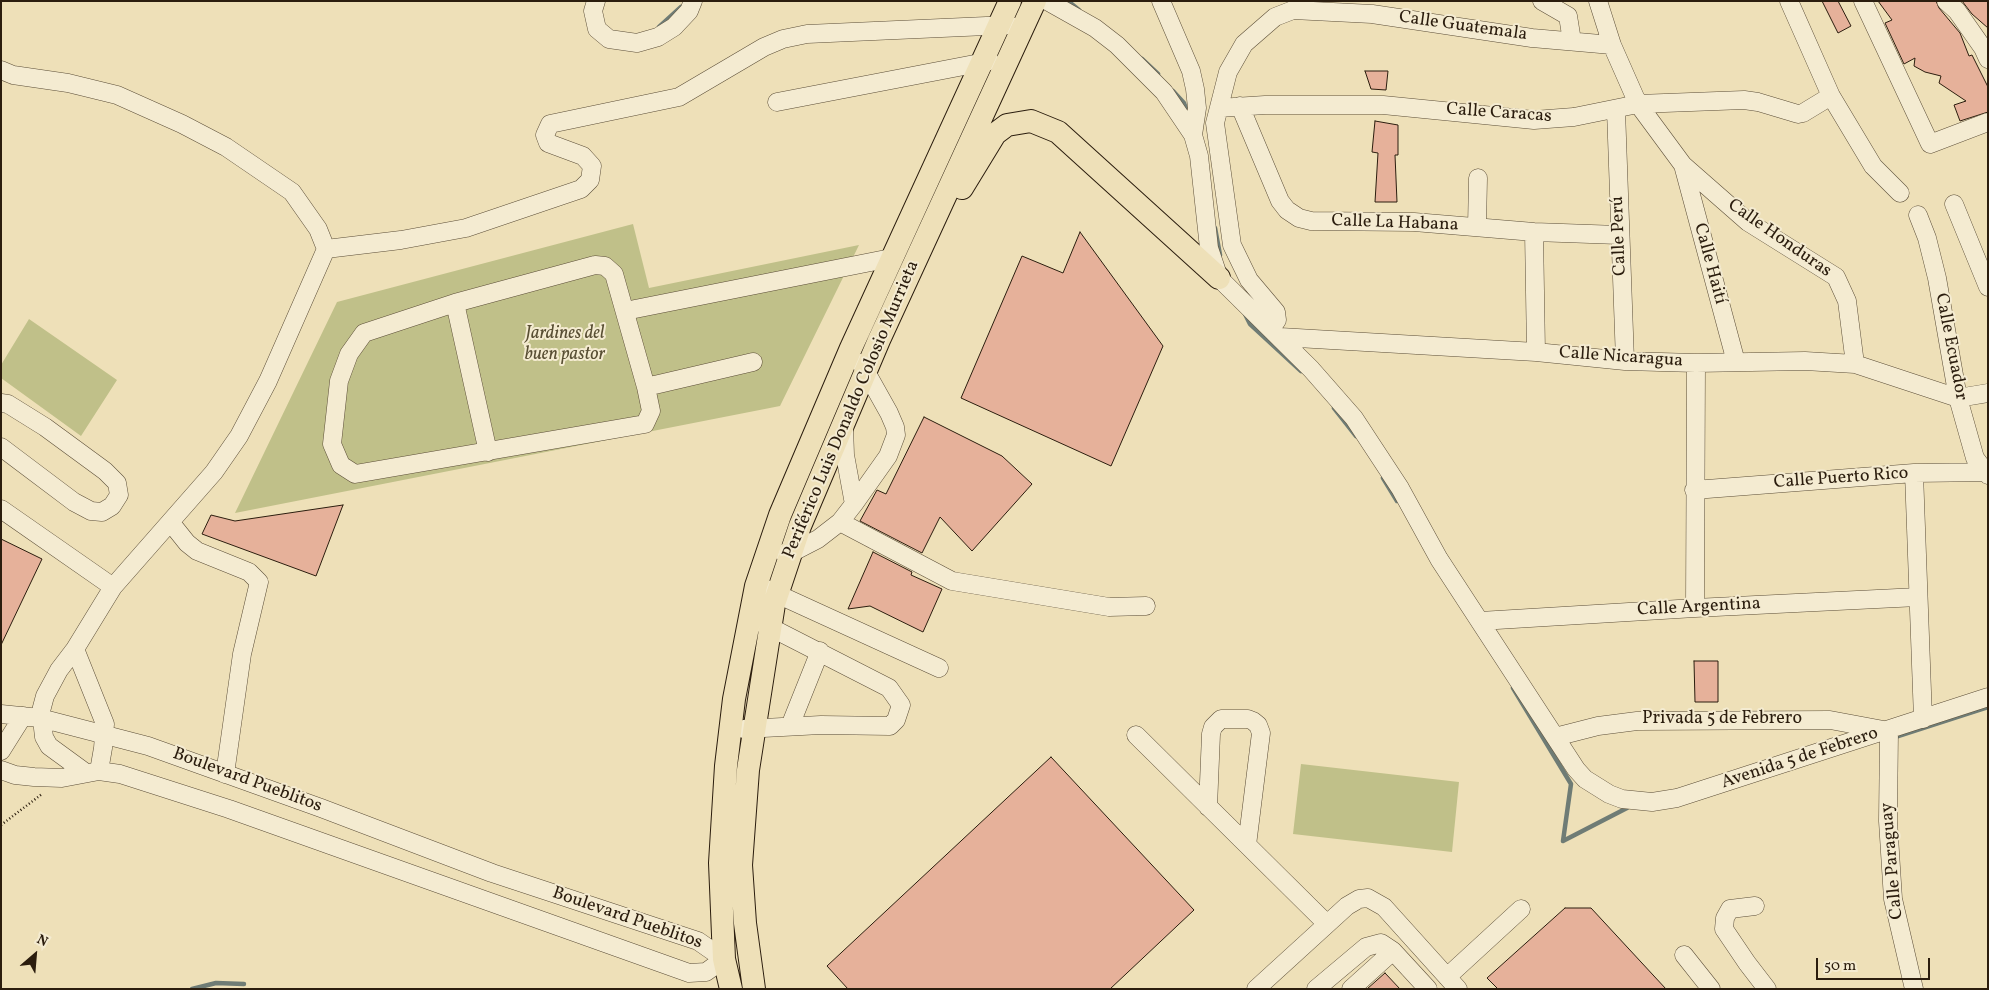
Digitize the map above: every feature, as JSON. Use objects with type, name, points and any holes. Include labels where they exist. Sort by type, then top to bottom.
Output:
[{"type":"main road","name":"Periférico Luis Donaldo Colosio Murrieta","points":[[731,989],[724,959],[720,863],[731,730],[756,586],[767,550],[851,348],[1010,1]]},
{"type":"main road","name":"Periférico Luis Donaldo Colosio Murrieta","points":[[754,989],[745,923],[741,864],[748,770],[770,626],[789,554],[866,370],[1008,59],[1034,8]]},
{"type":"main road","points":[[908,279],[996,134],[1007,125],[1031,121],[1058,132],[1219,278]]},
{"type":"main road","points":[[745,923],[724,959],[749,989]]},
{"type":"street","points":[[596,1],[593,11],[597,29],[609,39],[637,42],[658,37],[674,27],[689,11],[693,1]]},
{"type":"street","points":[[1161,1],[1191,71],[1197,108],[1193,135]]},
{"type":"street","points":[[1542,1],[1568,16],[1572,42]]},
{"type":"street","name":"Calle Honduras","points":[[1598,1],[1612,46],[1638,104],[1683,165],[1748,222],[1836,277],[1847,301],[1855,364]]},
{"type":"street","points":[[1789,1],[1831,96],[1873,166],[1900,193]]},
{"type":"street","points":[[1864,1],[1930,144],[1988,122]]},
{"type":"street","points":[[1946,1],[1957,11],[1986,49]]},
{"type":"street","points":[[326,249],[401,240],[466,228],[581,189],[590,180],[592,166],[583,156],[548,143],[545,135],[550,124],[680,97],[764,47],[783,39],[807,34],[999,26],[1034,8],[1075,15],[1117,45],[1164,92],[1193,135],[1199,156],[1209,248],[1219,278]]},
{"type":"street","name":"Calle Guatemala","points":[[1276,333],[1276,312],[1249,280],[1232,245],[1215,124],[1228,72],[1244,44],[1275,17],[1293,10],[1372,14],[1612,46]]},
{"type":"street","points":[[777,102],[982,62],[1008,59]]},
{"type":"street","points":[[1,70],[13,75],[68,83],[117,95],[182,124],[226,148],[292,192],[318,229],[326,249],[268,381],[239,436],[214,472],[113,587],[75,650],[52,682],[32,717],[1,751]]},
{"type":"street","name":"Calle Caracas","points":[[1219,108],[1240,106],[1383,105],[1534,120],[1574,117],[1616,110],[1638,104],[1744,100],[1758,102],[1798,114],[1803,113],[1831,96]]},
{"type":"street","name":"Calle La Habana","points":[[1240,106],[1280,201],[1287,210],[1299,218],[1311,221],[1414,222],[1534,232],[1619,235]]},
{"type":"street","name":"Calle Perú","points":[[1616,110],[1625,361]]},
{"type":"street","name":"Calle Haití","points":[[1683,165],[1736,362]]},
{"type":"street","points":[[1477,227],[1478,178]]},
{"type":"street","points":[[1954,204],[1988,287]]},
{"type":"street","name":"Calle Ecuador","points":[[1918,215],[1927,238],[1937,278],[1958,398],[1976,458],[1986,473]]},
{"type":"street","points":[[1534,232],[1536,352]]},
{"type":"street","points":[[625,311],[891,258]]},
{"type":"street","points":[[600,266],[610,269],[614,274],[646,387],[651,411],[645,424],[355,474],[342,465],[332,444],[339,381],[354,344],[364,334],[381,326],[455,303],[600,266]]},
{"type":"street","name":"Avenida 5 de Febrero","points":[[1219,278],[1312,369],[1354,418],[1400,488],[1439,559],[1576,769],[1585,779],[1609,794],[1635,802],[1652,802],[1677,798],[1988,697]]},
{"type":"street","points":[[455,303],[488,452]]},
{"type":"street","name":"Calle Nicaragua","points":[[1276,333],[1536,352],[1625,361],[1696,363],[1805,361],[1855,364],[1958,398]]},
{"type":"street","points":[[767,550],[789,554],[818,539],[840,522],[888,456],[896,435],[895,426],[890,413],[866,370],[851,348]]},
{"type":"street","points":[[646,387],[753,362]]},
{"type":"street","points":[[1694,608],[1696,363]]},
{"type":"street","points":[[1958,398],[1988,393]]},
{"type":"street","points":[[1,403],[8,404],[45,427],[105,471],[117,483],[119,495],[112,506],[102,512],[91,511],[74,502],[1,447]]},
{"type":"street","points":[[843,424],[845,455],[854,504]]},
{"type":"street","points":[[1914,473],[1923,719]]},
{"type":"street","name":"Calle Puerto Rico","points":[[1694,490],[1914,473],[1986,473]]},
{"type":"street","points":[[1,509],[113,587]]},
{"type":"street","points":[[840,522],[952,582],[1109,606],[1146,606]]},
{"type":"street","points":[[171,523],[187,544],[197,551],[249,572],[259,582],[242,654],[225,774]]},
{"type":"street","points":[[756,586],[778,594],[939,668]]},
{"type":"street","name":"Calle Argentina","points":[[1480,621],[1694,608],[1918,598]]},
{"type":"street","points":[[731,730],[790,726],[890,726],[896,720],[901,705],[889,688],[820,651],[750,618]]},
{"type":"street","points":[[32,717],[49,746],[92,772],[105,733],[102,716],[75,650]]},
{"type":"street","points":[[790,726],[820,651]]},
{"type":"street","name":"Boulevard Pueblitos","points":[[1,714],[32,717],[105,733],[225,774],[492,873],[698,940],[724,959],[706,972],[701,974],[689,973],[483,898],[150,782],[120,774],[92,772],[62,778],[15,775],[1,770]]},
{"type":"street","points":[[1208,807],[1211,734],[1213,727],[1221,719],[1248,719],[1253,721],[1258,724],[1261,734],[1247,845]]},
{"type":"street","name":"Privada 5 de Febrero","points":[[1555,736],[1598,726],[1637,720],[1830,720],[1889,730]]},
{"type":"street","name":"Calle Paraguay","points":[[1889,730],[1888,821],[1893,899],[1914,989]]},
{"type":"street","points":[[1136,735],[1326,923]]},
{"type":"street","points":[[411,874],[420,869],[424,860],[419,846]]},
{"type":"street","points":[[483,898],[475,888],[475,882],[478,877],[492,873]]},
{"type":"street","points":[[1256,989],[1326,923],[1359,899],[1368,898],[1377,901],[1452,983],[1521,909]]},
{"type":"street","points":[[1755,906],[1730,909],[1725,918],[1724,929],[1746,963],[1767,989]]},
{"type":"street","points":[[1316,989],[1371,944],[1381,943],[1393,950],[1428,989]]},
{"type":"street","points":[[1351,989],[1393,950]]},
{"type":"street","points":[[1684,955],[1712,989]]},
{"type":"path","points":[[1,825],[62,778]]},
{"type":"green space","name":"Jardines del buen pastor","points":[[633,224],[649,288],[859,245],[780,406],[235,513],[337,302]]},
{"type":"green space","points":[[29,319],[117,380],[81,436],[1,378],[1,365]]},
{"type":"green space","points":[[1301,764],[1459,782],[1452,852],[1293,834]]},
{"type":"building","points":[[1822,1],[1838,1],[1851,26],[1838,33]]},
{"type":"building","points":[[1878,1],[1936,1],[1939,8],[1960,33],[1969,56],[1972,55],[1988,87],[1988,112],[1960,121],[1954,105],[1966,101],[1939,83],[1941,76],[1925,72],[1914,66],[1915,58],[1904,64],[1885,23],[1892,20]]},
{"type":"building","points":[[1962,1],[1988,1],[1988,28],[1972,14]]},
{"type":"building","points":[[1365,71],[1388,71],[1386,90],[1371,89]]},
{"type":"building","points":[[1375,121],[1398,125],[1398,155],[1395,155],[1397,202],[1375,202],[1378,153],[1372,152]]},
{"type":"building","points":[[1080,232],[1163,346],[1111,466],[961,398],[1022,256],[1063,273]]},
{"type":"building","points":[[924,417],[1002,456],[1032,484],[972,551],[940,517],[922,553],[860,521],[877,490],[886,494]]},
{"type":"building","points":[[343,505],[316,576],[202,534],[211,515],[235,521]]},
{"type":"building","points":[[1,539],[42,559],[1,645]]},
{"type":"building","points":[[873,552],[912,572],[911,575],[942,589],[923,632],[870,606],[848,609]]},
{"type":"building","points":[[1694,661],[1718,661],[1718,702],[1695,702]]},
{"type":"building","points":[[1051,757],[1194,910],[1110,989],[848,989],[827,966]]},
{"type":"building","points":[[1565,908],[1591,908],[1666,989],[1498,989],[1487,978]]},
{"type":"building","points":[[1385,973],[1400,989],[1367,989]]},
{"type":"waterway","points":[[1068,1],[1079,10]]},
{"type":"waterway","points":[[659,27],[681,7]]},
{"type":"waterway","points":[[1142,59],[1158,74]]},
{"type":"waterway","points":[[1173,91],[1184,103],[1187,112]]},
{"type":"waterway","points":[[1215,228],[1220,255]]},
{"type":"waterway","points":[[1245,314],[1250,324],[1301,371]]},
{"type":"waterway","points":[[1334,408],[1356,436]]},
{"type":"waterway","points":[[1383,478],[1397,501]]},
{"type":"waterway","points":[[1513,688],[1571,784],[1563,841],[1627,808]]},
{"type":"waterway","points":[[1892,738],[1988,707]]},
{"type":"waterway","points":[[192,989],[216,983],[244,984]]}]
